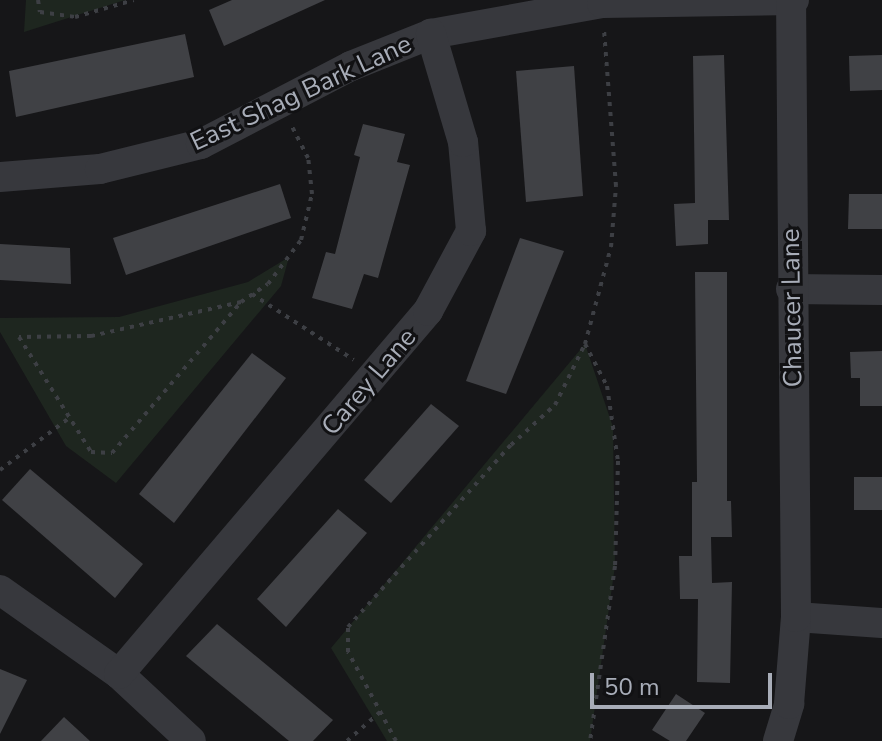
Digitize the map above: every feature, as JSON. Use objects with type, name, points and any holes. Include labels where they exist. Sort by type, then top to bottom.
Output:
[{"type":"street","name":"East Shag Bark Lane","points":[[0,177],[115,166],[201,144],[283,106],[351,66],[431,34],[602,3],[793,0]]},
{"type":"street","name":"Chaucer Lane","points":[[778,741],[789,704],[796,617],[791,289],[793,0]]},
{"type":"street","name":"Carey Lane","points":[[119,674],[428,311],[471,231],[463,142],[431,34]]},
{"type":"street","points":[[791,289],[882,290]]},
{"type":"street","points":[[0,590],[119,674],[191,741]]},
{"type":"street","points":[[796,617],[882,623]]},
{"type":"path","points":[[38,0],[40,12],[75,17],[134,0]]},
{"type":"path","points":[[396,741],[348,652],[348,627],[511,445],[555,405],[585,344],[611,247],[616,186],[602,3]]},
{"type":"path","points":[[241,302],[91,336],[19,337],[91,452],[112,453],[241,302],[286,261],[309,220],[308,158],[283,106]]},
{"type":"path","points":[[252,294],[375,376]]},
{"type":"path","points":[[585,344],[607,386],[618,461],[615,566],[590,741]]},
{"type":"path","points":[[0,470],[69,419]]},
{"type":"path","points":[[347,741],[380,712]]},
{"type":"shaded area","points":[[26,0],[125,0],[24,32]]},
{"type":"shaded area","points":[[289,257],[281,286],[116,483],[66,446],[0,332],[0,318],[119,317],[248,282]]},
{"type":"shaded area","points":[[585,344],[613,427],[615,566],[590,741],[387,741],[331,648]]},
{"type":"building","points":[[232,0],[325,0],[224,46],[209,10]]},
{"type":"building","points":[[185,34],[194,77],[16,117],[9,71]]},
{"type":"building","points":[[724,55],[729,220],[708,220],[708,244],[676,246],[674,204],[695,203],[693,56]]},
{"type":"building","points":[[882,55],[882,90],[850,91],[849,56]]},
{"type":"building","points":[[574,66],[583,196],[526,202],[516,71]]},
{"type":"building","points":[[363,124],[405,134],[397,162],[410,165],[378,278],[364,274],[352,309],[312,298],[326,252],[335,254],[360,157],[354,155]]},
{"type":"building","points":[[280,184],[291,218],[126,275],[113,238]]},
{"type":"building","points":[[849,194],[882,194],[882,229],[848,229]]},
{"type":"building","points":[[520,238],[564,251],[506,394],[466,381]]},
{"type":"building","points":[[0,244],[70,248],[71,284],[0,280]]},
{"type":"building","points":[[695,272],[727,272],[727,501],[731,501],[732,537],[711,537],[712,583],[732,582],[730,683],[697,682],[698,599],[680,599],[679,556],[692,556],[692,482],[697,482]]},
{"type":"building","points":[[882,351],[882,406],[860,406],[860,378],[851,378],[850,352]]},
{"type":"building","points":[[252,353],[286,378],[174,523],[139,494]]},
{"type":"building","points":[[431,404],[459,426],[391,503],[364,480]]},
{"type":"building","points":[[30,469],[143,564],[115,598],[2,500]]},
{"type":"building","points":[[854,477],[882,477],[882,510],[854,510]]},
{"type":"building","points":[[338,509],[367,533],[286,627],[257,599]]},
{"type":"building","points":[[217,624],[333,720],[313,741],[289,741],[186,656]]},
{"type":"building","points":[[0,669],[27,680],[0,734]]},
{"type":"building","points":[[676,694],[705,713],[686,741],[670,741],[652,730]]},
{"type":"building","points":[[64,717],[90,741],[41,741]]}]
